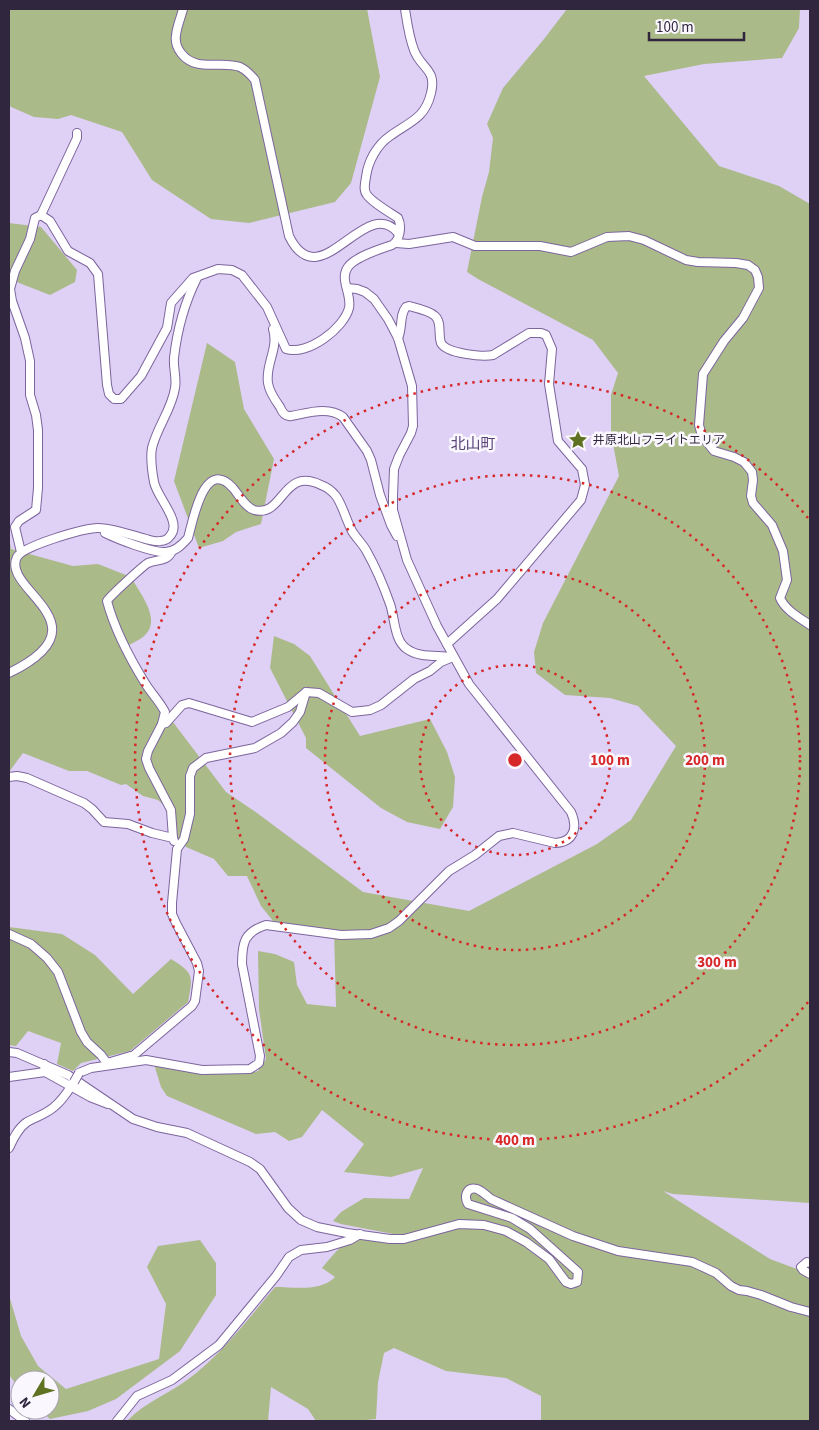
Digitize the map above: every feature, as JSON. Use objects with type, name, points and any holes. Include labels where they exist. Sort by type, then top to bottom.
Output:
[{"type":"street","points":[[184,9],[176,38],[176,44],[183,56],[201,65],[238,67],[247,71],[255,80],[289,236],[298,250],[310,257],[325,255],[367,227],[375,224],[385,224],[395,229],[398,233]]},
{"type":"street","points":[[396,243],[399,237],[400,223],[398,218],[369,197],[364,188],[367,168],[372,156],[390,136],[420,116],[428,104],[431,92],[432,75],[414,51],[405,9]]},
{"type":"street","points":[[21,552],[15,527],[19,521],[36,510],[38,430],[35,410],[30,395],[30,361],[26,338],[12,301],[10,289],[15,271],[30,239],[35,218],[40,214],[77,133]]},
{"type":"street","points":[[40,214],[50,222],[68,252],[90,263],[98,274],[107,386],[109,394],[118,400],[124,396],[141,376],[167,328],[171,303],[193,278],[218,269],[237,272],[242,275],[273,316],[286,349],[299,350],[314,346],[344,320],[350,299],[344,276],[348,267],[352,263],[396,243],[409,244],[453,237],[475,246],[540,246],[571,252],[607,237],[629,236],[644,240],[686,260],[736,263],[748,266],[755,270],[759,288],[743,318],[724,341],[703,374],[699,425],[702,436],[714,450],[744,462],[752,472],[751,496],[753,503],[772,525],[782,551],[787,580],[780,598],[782,603],[791,612],[810,625]]},
{"type":"street","points":[[9,673],[20,668],[42,651],[49,642],[52,626],[47,612],[23,582],[15,568],[17,557],[21,552],[50,540],[91,529],[102,529],[157,541],[166,540],[173,532],[174,520],[157,493],[152,458],[156,439],[172,403],[176,386],[173,360],[177,337],[187,299],[197,278]]},
{"type":"street","points":[[9,1148],[16,1133],[25,1123],[45,1114],[54,1107],[67,1094],[79,1073],[91,1068],[146,1060],[202,1070],[250,1069],[258,1063],[260,1056],[242,964],[242,950],[246,938],[256,928],[266,926],[341,935],[380,932],[408,913],[449,871],[475,855],[499,836],[513,834],[555,844],[567,840],[572,835],[574,820],[571,812],[469,684],[437,626],[408,560],[393,510],[394,469],[413,426],[412,386],[398,338],[388,319],[374,300],[365,292],[348,288]]},
{"type":"street","points":[[398,338],[402,313],[406,307],[410,306],[435,316],[438,320],[441,342],[448,349],[457,352],[493,355],[529,333],[541,332],[546,335],[552,349],[548,384],[558,441],[578,462],[584,478],[584,493],[581,500],[560,526],[497,599],[447,644]]},
{"type":"street","points":[[273,316],[270,319],[276,338],[268,372],[268,383],[277,402],[286,416],[301,413],[329,412],[343,417],[367,451],[386,512],[397,536],[401,538]]},
{"type":"street","points":[[102,529],[108,534],[148,549],[164,552],[172,551],[188,538],[201,495],[211,481],[218,480],[226,483],[231,486],[248,507],[260,510],[272,507],[293,484],[300,480],[315,482],[328,488],[336,496],[354,534],[367,551],[390,605],[401,643],[406,649],[414,653],[453,657]]},
{"type":"street","points":[[108,1065],[134,1055],[192,1006],[195,1001],[199,971],[197,963],[172,914],[177,849],[173,838],[171,810],[167,799],[151,773],[146,759],[148,751],[162,724],[165,712],[146,685],[125,649],[113,621],[108,601],[112,594],[146,564],[169,557],[172,551]]},
{"type":"street","points":[[162,724],[166,723],[174,712],[185,703],[252,722],[288,708],[306,692],[319,693],[352,712],[365,712],[381,705],[411,681],[430,671],[441,662],[453,657]]},
{"type":"street","points":[[177,849],[184,839],[188,826],[190,814],[190,776],[193,768],[206,758],[255,748],[281,733],[293,722],[300,712],[306,692]]},
{"type":"street","points":[[9,777],[27,778],[84,803],[104,822],[128,824],[173,838]]},
{"type":"street","points":[[9,934],[31,944],[47,958],[58,972],[81,1032],[87,1042],[101,1055],[108,1065]]},
{"type":"street","points":[[9,1052],[17,1053],[72,1084],[99,1102],[110,1105]]},
{"type":"street","points":[[9,1077],[45,1068],[83,1084],[110,1105],[133,1119],[157,1127],[187,1133],[250,1162],[260,1169],[288,1208],[301,1220],[317,1227],[390,1239],[404,1239],[459,1224],[484,1226],[506,1231],[526,1242],[549,1259],[566,1282],[571,1284],[577,1282],[578,1272],[530,1229],[512,1218],[468,1204],[465,1199],[466,1194],[474,1188],[490,1198],[573,1236],[618,1251],[692,1262],[716,1273],[731,1286],[739,1290],[754,1293],[810,1312]]},
{"type":"street","points":[[117,1421],[137,1396],[172,1380],[219,1345],[276,1276],[289,1257],[301,1250],[326,1247],[350,1240],[360,1234]]},
{"type":"street","points":[[810,1263],[807,1262],[801,1266],[810,1274]]},
{"type":"street","points":[[9,1409],[25,1421]]},
{"type":"green space","points":[[9,9],[367,9],[380,77],[351,183],[335,202],[249,223],[211,219],[152,180],[122,132],[71,115],[58,119],[34,117],[9,106]]},
{"type":"green space","points":[[567,9],[800,9],[799,28],[782,58],[704,64],[644,76],[719,166],[779,186],[810,204],[810,1203],[673,1194],[663,1191],[770,1259],[810,1274],[810,1421],[541,1421],[541,1396],[506,1378],[446,1371],[394,1348],[384,1353],[378,1382],[376,1419],[316,1421],[308,1409],[271,1387],[268,1421],[127,1421],[141,1409],[187,1380],[199,1370],[234,1336],[275,1287],[307,1288],[329,1282],[335,1277],[322,1268],[338,1249],[349,1242],[367,1239],[396,1241],[414,1238],[333,1221],[341,1212],[364,1198],[409,1199],[423,1168],[391,1177],[344,1172],[364,1144],[322,1110],[302,1137],[289,1141],[275,1132],[256,1134],[167,1096],[161,1087],[154,1064],[202,1073],[251,1073],[258,1071],[266,1059],[259,1009],[258,951],[275,954],[294,962],[297,985],[307,1004],[336,1007],[334,930],[273,921],[261,906],[247,876],[228,876],[214,859],[186,847],[177,839],[175,816],[158,800],[143,796],[126,784],[121,785],[87,771],[69,771],[23,753],[9,772],[9,536],[11,549],[73,566],[98,564],[131,577],[147,605],[151,620],[150,628],[144,636],[123,648],[138,676],[226,792],[363,892],[469,911],[597,844],[631,820],[676,746],[638,706],[610,698],[565,695],[536,673],[534,652],[543,623],[619,476],[611,433],[611,395],[618,373],[593,340],[467,272],[489,172],[493,138],[487,124],[503,88]]},
{"type":"green space","points":[[9,223],[41,227],[77,270],[75,282],[50,295],[9,279]]},
{"type":"green space","points":[[207,343],[235,362],[244,409],[274,459],[261,524],[236,532],[223,541],[199,548],[174,481]]},
{"type":"green space","points":[[274,636],[294,644],[310,656],[360,736],[430,719],[447,752],[455,777],[453,807],[440,829],[407,822],[381,808],[306,748],[306,738],[270,668]]},
{"type":"green space","points":[[9,927],[62,934],[95,955],[133,994],[171,959],[184,968],[190,976],[191,986],[188,1002],[130,1051],[81,1063],[73,1071],[57,1064],[61,1043],[28,1031],[16,1046],[9,1045]]},
{"type":"green space","points":[[200,1240],[216,1263],[216,1295],[180,1351],[116,1399],[88,1411],[60,1417],[60,1384],[66,1389],[159,1359],[166,1304],[147,1267],[158,1246]]},
{"type":"green space","points":[[9,1295],[21,1336],[38,1366],[43,1370],[10,1370],[10,1376],[9,1375]]},
{"type":"place","name":"井原北山フライトエリア","points":[[578,440]]},
{"type":"district","name":"北山町","points":[[473,444]]}]
